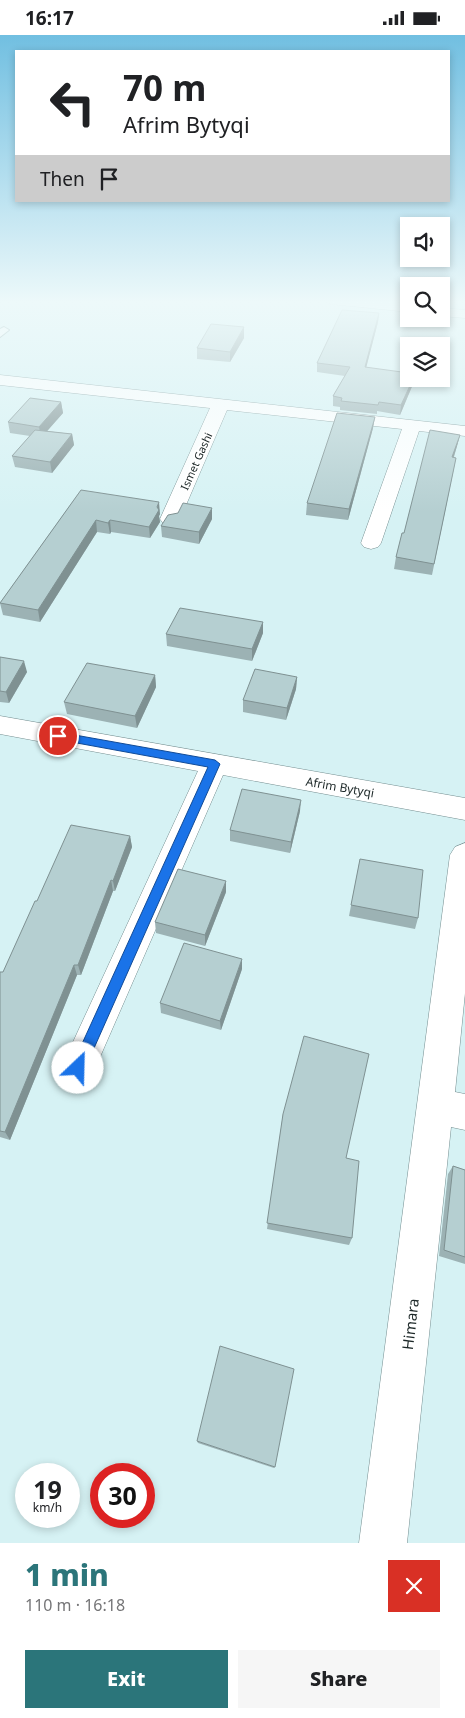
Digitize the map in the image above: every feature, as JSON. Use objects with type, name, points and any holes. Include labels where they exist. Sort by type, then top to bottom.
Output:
[{"type":"street","points":[[0,379],[465,431]]},
{"type":"street","name":"Ismet Gashi","points":[[170,519],[221,404]]},
{"type":"street","points":[[371,543],[412,426]]},
{"type":"street","name":"Afrim Bytyqi","points":[[0,725],[465,809]]},
{"type":"street","points":[[78,1068],[215,764]]},
{"type":"street","name":"Himara","points":[[383,1543],[450,1109],[465,855]]},
{"type":"building","points":[[348,370],[400,372],[400,387],[409,387],[401,405],[379,402],[378,405],[341,401],[342,398],[333,396]]},
{"type":"building","points":[[30,398],[61,402],[39,427],[8,422]]},
{"type":"building","points":[[337,413],[375,417],[349,509],[307,503]]},
{"type":"building","points":[[35,430],[72,434],[50,462],[12,456]]},
{"type":"building","points":[[430,430],[460,435],[452,457],[456,458],[434,564],[396,557],[402,533],[404,533]]},
{"type":"building","points":[[81,490],[159,502],[157,507],[159,510],[149,527],[110,520],[108,523],[96,520],[38,610],[0,603]]},
{"type":"building","points":[[183,503],[212,508],[199,532],[161,526],[168,515],[178,513]]},
{"type":"building","points":[[180,608],[263,622],[252,649],[166,634]]},
{"type":"building","points":[[0,657],[24,661],[6,692],[0,691]]},
{"type":"building","points":[[87,663],[155,675],[135,716],[64,702]]},
{"type":"building","points":[[255,669],[297,677],[287,708],[243,700]]},
{"type":"building","points":[[242,789],[301,800],[291,842],[230,830]]},
{"type":"building","points":[[71,825],[130,836],[78,965],[74,965],[5,1132],[0,1131],[0,972],[3,972]]},
{"type":"building","points":[[360,859],[423,870],[418,918],[351,905]]},
{"type":"building","points":[[178,869],[226,881],[205,935],[155,922]]},
{"type":"building","points":[[184,943],[242,959],[220,1021],[160,1003]]},
{"type":"building","points":[[304,1036],[369,1054],[346,1158],[359,1161],[352,1238],[267,1223],[283,1114]]},
{"type":"building","points":[[453,1166],[465,1170],[465,1257],[444,1250]]},
{"type":"building","points":[[220,1346],[294,1369],[275,1467],[197,1441]]},
{"type":"route","points":[[58,736],[215,764],[78,1068]]}]
